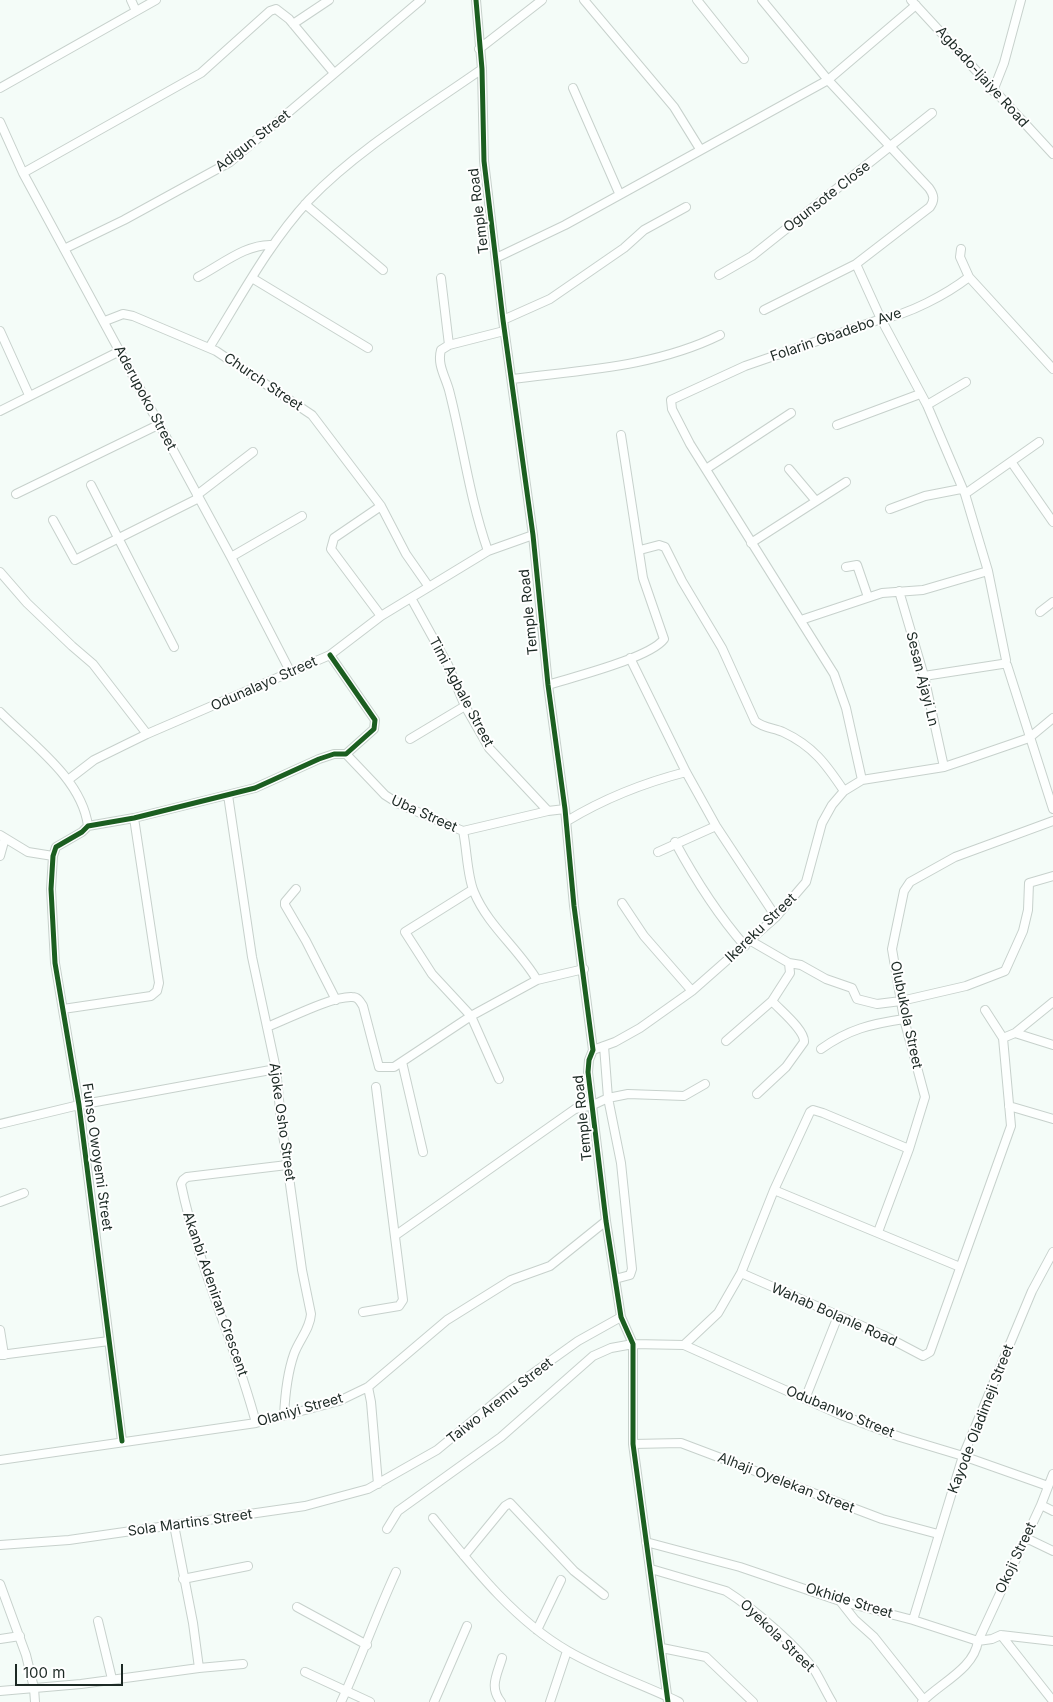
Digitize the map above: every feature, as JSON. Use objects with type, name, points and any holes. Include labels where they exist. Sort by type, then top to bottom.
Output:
[{"type":"street","points":[[131,0],[136,11]]},
{"type":"street","points":[[0,88],[156,0]]},
{"type":"street","points":[[293,24],[329,0]]},
{"type":"street","name":"Adigun Street","points":[[64,249],[124,220],[230,162],[421,0]]},
{"type":"street","name":"Temple Road","points":[[476,0],[482,69],[484,161],[504,331],[533,535],[548,685],[565,809],[574,906],[584,968],[593,1050],[589,1060],[588,1072],[615,1279],[622,1318],[632,1341]]},
{"type":"street","points":[[479,49],[542,0]]},
{"type":"street","points":[[584,0],[674,107],[700,150]]},
{"type":"street","points":[[697,0],[744,58]]},
{"type":"street","points":[[762,0],[828,80],[930,188],[934,201],[930,207],[856,264],[764,310]]},
{"type":"street","points":[[993,91],[1004,63],[1021,0]]},
{"type":"street","points":[[496,258],[565,225],[619,193],[749,125],[828,80],[913,3]]},
{"type":"street","name":"Agbado-Ijaiye Road","points":[[913,3],[1053,154]]},
{"type":"street","points":[[24,173],[202,73],[270,12],[276,9],[282,11],[334,73]]},
{"type":"street","points":[[209,348],[273,246],[305,204],[354,159],[482,69]]},
{"type":"street","points":[[573,88],[619,193]]},
{"type":"street","name":"Ogunsote Close","points":[[719,275],[752,256],[932,113]]},
{"type":"street","name":"Aderupoko Street","points":[[0,122],[24,173],[64,249],[105,322],[158,426],[231,557],[291,673]]},
{"type":"street","points":[[305,204],[383,270]]},
{"type":"street","points":[[503,320],[550,299],[624,248],[644,230],[686,206]]},
{"type":"street","points":[[198,277],[252,248],[262,245],[273,246]]},
{"type":"street","points":[[962,249],[960,257],[969,277],[1053,369]]},
{"type":"street","points":[[856,264],[881,320],[927,405],[963,491],[988,571],[1005,663],[1053,809]]},
{"type":"street","name":"Folarin Gbadebo Ave","points":[[706,469],[690,444],[671,403],[672,398],[745,366],[881,320],[893,318],[947,292],[969,277]]},
{"type":"street","points":[[252,278],[368,348]]},
{"type":"street","points":[[441,278],[449,345]]},
{"type":"street","name":"Church Street","points":[[105,322],[123,314],[134,316],[209,348],[298,404],[312,415],[381,506],[406,554],[429,587]]},
{"type":"street","points":[[0,331],[28,395]]},
{"type":"street","points":[[488,551],[475,514],[449,390],[439,358],[441,350],[449,345],[504,331]]},
{"type":"street","points":[[512,379],[652,361],[699,345],[720,335]]},
{"type":"street","points":[[0,411],[28,395],[120,351]]},
{"type":"street","points":[[927,405],[966,382]]},
{"type":"street","points":[[837,425],[920,394]]},
{"type":"street","points":[[791,413],[706,469],[834,674],[846,708],[862,780]]},
{"type":"street","points":[[16,494],[158,426]]},
{"type":"street","points":[[548,685],[630,658],[645,652],[664,639],[643,578],[621,435]]},
{"type":"street","points":[[890,509],[925,496],[963,491],[1012,462],[1038,442]]},
{"type":"street","points":[[53,520],[75,560],[119,540],[198,497],[253,452]]},
{"type":"street","points":[[1012,462],[1053,522]]},
{"type":"street","points":[[790,469],[816,501]]},
{"type":"street","points":[[751,543],[846,482]]},
{"type":"street","points":[[91,485],[174,647]]},
{"type":"street","points":[[381,506],[334,538],[331,548],[382,616]]},
{"type":"street","points":[[231,557],[302,516]]},
{"type":"street","name":"Odunalayo Street","points":[[68,780],[94,760],[147,734],[330,655],[382,616],[488,551],[533,535]]},
{"type":"street","points":[[640,550],[659,545],[665,547],[682,581],[722,648],[755,721],[760,725],[793,737],[814,751],[844,791]]},
{"type":"street","points":[[846,567],[857,565],[868,597]]},
{"type":"street","points":[[801,620],[882,593],[923,590],[988,571]]},
{"type":"street","points":[[0,572],[27,603],[72,646],[94,664],[147,734]]},
{"type":"street","name":"Sesan Ajayi Ln","points":[[899,592],[924,676],[944,767]]},
{"type":"street","name":"Timi Agbale Street","points":[[411,598],[448,665],[465,706],[488,748],[548,811]]},
{"type":"street","points":[[1040,612],[1053,602]]},
{"type":"street","points":[[0,712],[68,780],[86,810],[88,826],[134,818],[255,788],[334,754],[346,754],[374,729],[375,720],[330,655]]},
{"type":"street","points":[[630,658],[686,772],[716,826],[776,917]]},
{"type":"street","points":[[924,676],[1005,663]]},
{"type":"street","points":[[410,739],[465,706]]},
{"type":"street","name":"Ikereku Street","points":[[593,1050],[640,1028],[692,991],[748,944],[776,917],[806,882],[822,823],[832,805],[844,791],[862,780],[944,767],[1029,738],[1053,718]]},
{"type":"street","name":"Uba Street","points":[[346,754],[385,796],[399,804],[463,831],[548,811]]},
{"type":"street","points":[[566,821],[597,803],[645,783],[686,772]]},
{"type":"street","name":"Ajoke Osho Street","points":[[228,795],[252,957],[276,1069],[287,1165],[302,1270],[311,1314],[311,1321],[295,1352],[287,1376],[284,1416]]},
{"type":"street","points":[[548,811],[565,809]]},
{"type":"street","points":[[63,1009],[151,996],[157,991],[159,983],[134,818]]},
{"type":"street","name":"Olubukola Street","points":[[909,1149],[925,1098],[902,1010],[892,949],[900,902],[910,882],[954,857],[1053,821]]},
{"type":"street","name":"Funso Owoyemi Street","points":[[88,826],[82,832],[56,847],[53,856],[51,889],[55,963],[79,1105],[122,1441]]},
{"type":"street","points":[[658,852],[676,842],[716,826]]},
{"type":"street","points":[[463,831],[472,890],[494,926],[531,969],[537,980]]},
{"type":"street","points":[[0,856],[3,836],[28,852],[53,856]]},
{"type":"street","points":[[676,842],[702,889],[727,926],[748,944],[789,963],[801,965],[826,979],[852,988],[857,999],[902,1010]]},
{"type":"street","points":[[821,1049],[841,1035],[1005,971],[1024,931],[1028,910],[1029,883],[1053,876]]},
{"type":"street","points":[[296,889],[285,902],[285,905],[336,1000]]},
{"type":"street","points":[[472,890],[405,932],[432,974],[471,1016],[499,1079]]},
{"type":"street","points":[[622,903],[644,936],[692,991]]},
{"type":"street","points":[[726,1041],[772,1001],[790,972],[789,963]]},
{"type":"street","points":[[267,1027],[336,1000],[353,996],[360,1000],[379,1067],[394,1067],[471,1016],[537,980],[584,968]]},
{"type":"street","points":[[757,1094],[786,1067],[805,1038],[772,1001]]},
{"type":"street","points":[[1003,1038],[1015,1033],[1053,1002]]},
{"type":"street","points":[[774,1190],[960,1267],[1011,1126],[1003,1038],[985,1010]]},
{"type":"street","points":[[1015,1033],[1053,1045]]},
{"type":"street","points":[[604,1046],[608,1098],[620,1163],[632,1269],[630,1275],[615,1279]]},
{"type":"street","points":[[402,1062],[423,1152]]},
{"type":"street","points":[[0,1124],[79,1105],[276,1069]]},
{"type":"street","points":[[396,1235],[575,1109],[593,1105],[608,1098],[628,1094],[684,1096],[705,1084]]},
{"type":"street","points":[[364,1312],[402,1304],[396,1235],[376,1087]]},
{"type":"street","points":[[1009,1106],[1053,1119]]},
{"type":"street","points":[[684,1345],[718,1313],[741,1273],[774,1190],[813,1110],[909,1149],[878,1232]]},
{"type":"street","name":"Akanbi Adeniran Crescent","points":[[256,1424],[244,1376],[191,1229],[182,1184],[183,1180],[187,1177],[287,1165]]},
{"type":"street","points":[[0,1202],[24,1193]]},
{"type":"street","name":"Olaniyi Street","points":[[0,1460],[122,1441],[256,1424],[339,1401],[368,1387],[447,1320],[511,1280],[550,1266],[606,1221]]},
{"type":"street","name":"Kayode Oladimeji Street","points":[[913,1620],[963,1456],[1032,1291],[1053,1252]]},
{"type":"street","name":"Wahab Bolanle Road","points":[[741,1273],[923,1356],[930,1352],[948,1308],[960,1267]]},
{"type":"street","points":[[805,1399],[838,1316]]},
{"type":"street","name":"Taiwo Aremu Street","points":[[378,1484],[438,1450],[511,1390],[570,1346],[622,1318]]},
{"type":"street","points":[[0,1330],[2,1355],[109,1341]]},
{"type":"street","points":[[632,1341],[632,1444],[668,1699]]},
{"type":"street","name":"Odubanwo Street","points":[[387,1529],[398,1511],[501,1437],[592,1356],[632,1341],[684,1345],[805,1399],[900,1437],[963,1456],[1048,1486]]},
{"type":"street","points":[[368,1387],[378,1484]]},
{"type":"street","name":"Alhaji Oyelekan Street","points":[[632,1444],[681,1443],[882,1519],[938,1534]]},
{"type":"street","name":"Okoji Street","points":[[923,1701],[973,1658],[978,1641],[1041,1505],[1053,1474]]},
{"type":"street","name":"Sola Martins Street","points":[[0,1545],[70,1540],[305,1506],[378,1484]]},
{"type":"street","points":[[464,1556],[497,1514],[510,1503],[574,1572],[604,1595]]},
{"type":"street","points":[[1041,1505],[1053,1511]]},
{"type":"street","points":[[433,1518],[494,1589],[537,1630],[568,1651],[619,1677],[657,1690],[668,1699],[679,1702]]},
{"type":"street","points":[[174,1525],[193,1623],[198,1668]]},
{"type":"street","points":[[1026,1538],[1053,1551]]},
{"type":"street","name":"Okhide Street","points":[[646,1542],[740,1567],[840,1601],[913,1620],[978,1641]]},
{"type":"street","points":[[183,1579],[248,1566]]},
{"type":"street","name":"Oyekola Street","points":[[651,1569],[726,1591],[742,1602],[776,1631],[815,1671],[832,1702]]},
{"type":"street","points":[[341,1702],[367,1645],[378,1611],[396,1572]]},
{"type":"street","points":[[537,1630],[561,1580]]},
{"type":"street","points":[[0,1584],[20,1636],[34,1688],[35,1702]]},
{"type":"street","points":[[840,1601],[855,1620],[874,1637],[923,1701]]},
{"type":"street","points":[[297,1607],[367,1645]]},
{"type":"street","points":[[98,1620],[112,1679]]},
{"type":"street","points":[[434,1702],[467,1626]]},
{"type":"street","points":[[978,1641],[992,1639],[1001,1635],[1053,1641]]},
{"type":"street","points":[[1001,1635],[1053,1701]]},
{"type":"street","points":[[0,1639],[20,1636]]},
{"type":"street","points":[[662,1648],[706,1657],[753,1702]]},
{"type":"street","points":[[550,1702],[568,1651]]},
{"type":"street","points":[[501,1702],[494,1692],[494,1686],[502,1658]]},
{"type":"street","points":[[0,1690],[81,1684],[198,1668],[243,1664]]},
{"type":"street","points":[[305,1672],[370,1702]]},
{"type":"cycle path","points":[[476,0],[482,69],[484,161],[503,320],[533,535],[548,685],[565,809],[574,906],[593,1050],[589,1060],[588,1072],[606,1221],[621,1317],[633,1344],[633,1444],[668,1702]]},
{"type":"cycle path","points":[[122,1441],[79,1105],[55,963],[51,889],[53,856],[56,847],[82,832],[88,826],[134,818],[255,788],[319,759],[334,754],[346,754],[374,729],[375,720],[330,655]]}]
